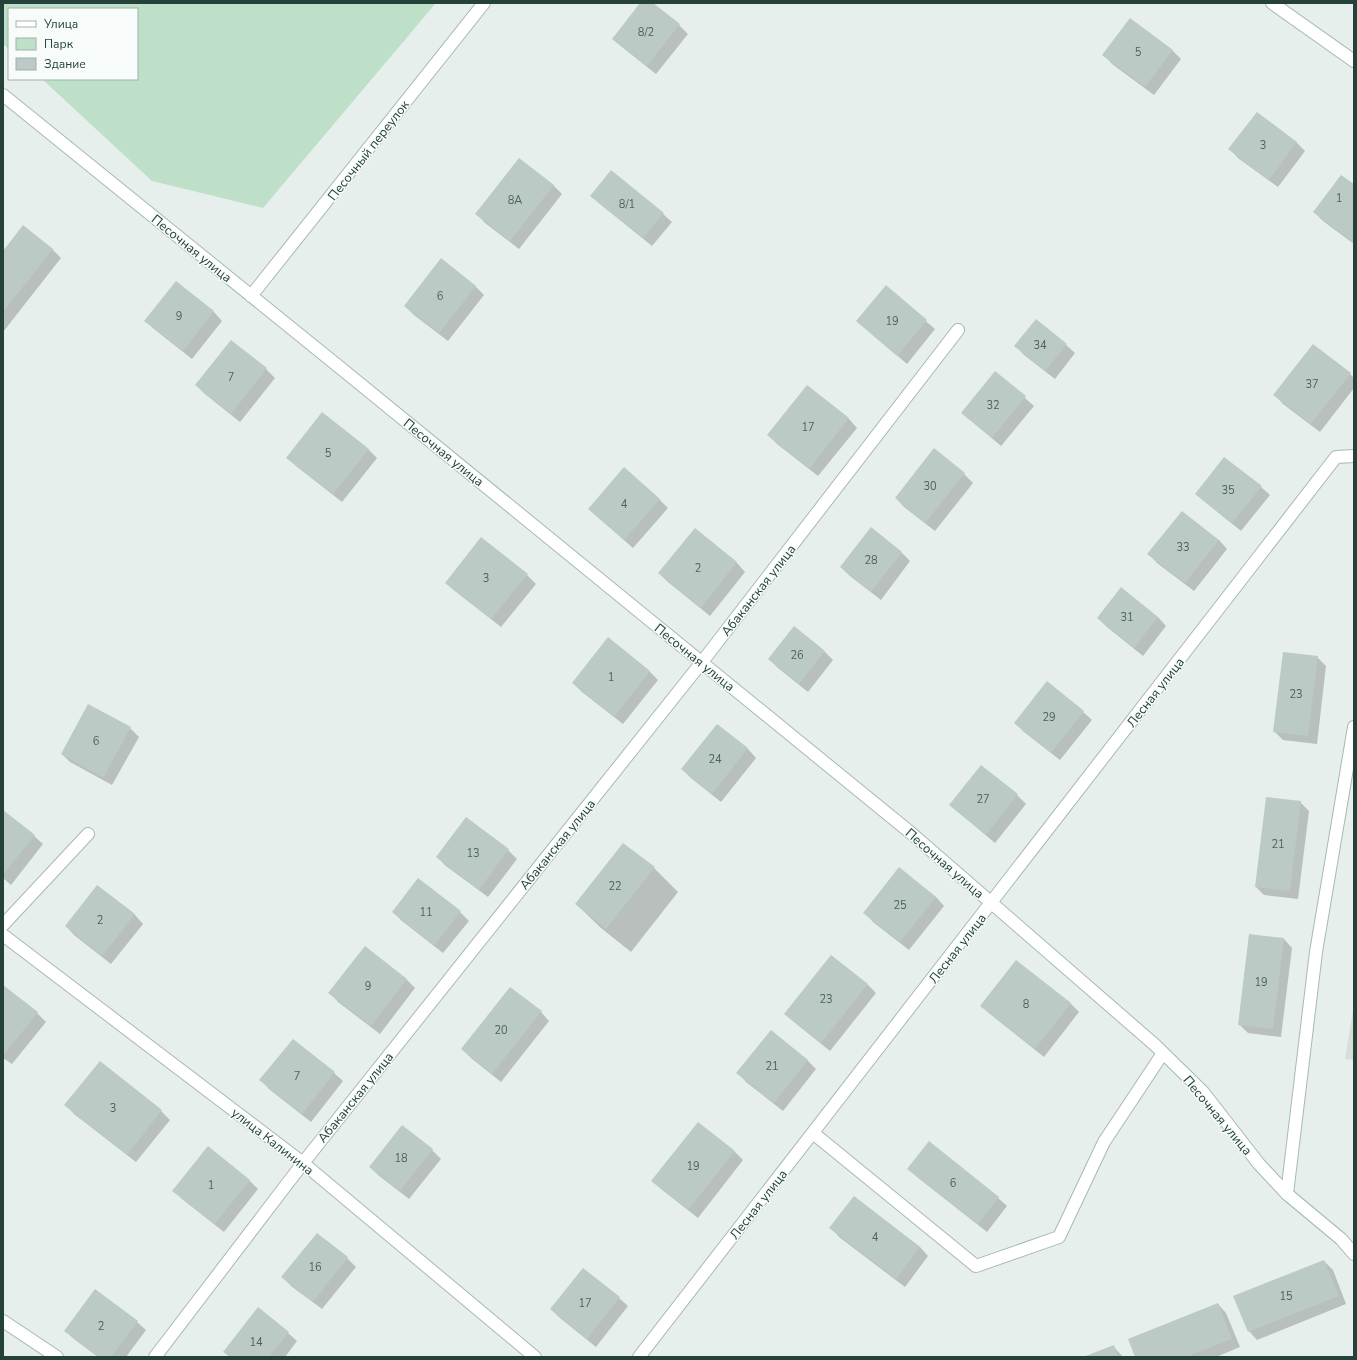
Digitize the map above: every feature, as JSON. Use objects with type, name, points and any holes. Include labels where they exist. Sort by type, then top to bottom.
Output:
[{"type":"street","name":"Песочный переулок","points":[[251,296],[484,3]]},
{"type":"street","points":[[1272,3],[1354,61]]},
{"type":"street","name":"Песочная улица","points":[[3,95],[911,833],[1163,1053],[1203,1092],[1259,1164],[1287,1194],[1341,1239],[1354,1254]]},
{"type":"street","name":"Абаканская улица","points":[[155,1357],[303,1163],[702,662],[958,330]]},
{"type":"street","name":"Лесная улица","points":[[639,1357],[1336,457],[1354,456]]},
{"type":"street","points":[[1287,1194],[1316,952],[1354,726]]},
{"type":"street","points":[[3,925],[88,834]]},
{"type":"street","name":"улица Калинина","points":[[3,935],[303,1163],[535,1357]]},
{"type":"street","points":[[813,1133],[976,1266],[1059,1237],[1104,1142],[1163,1053]]},
{"type":"street","points":[[3,1321],[57,1357]]},
{"type":"shaded area","points":[[1354,1005],[1354,1060],[1345,1059]]},
{"type":"green space","points":[[3,3],[436,3],[263,208],[152,181],[43,80],[138,80],[138,8],[8,8],[8,48],[3,44]]},
{"type":"building","points":[[640,3],[653,3],[680,24],[647,66],[612,39]]},
{"type":"building","points":[[1130,18],[1173,50],[1145,87],[1102,55]]},
{"type":"building","points":[[1257,112],[1297,142],[1269,180],[1228,149]]},
{"type":"building","points":[[519,158],[554,185],[510,241],[475,214]]},
{"type":"building","points":[[611,170],[664,213],[643,238],[590,196]]},
{"type":"building","points":[[1341,175],[1354,184],[1354,243],[1313,212]]},
{"type":"building","points":[[23,225],[53,249],[3,312],[3,251]]},
{"type":"building","points":[[441,258],[476,286],[439,333],[404,306]]},
{"type":"building","points":[[176,281],[214,311],[183,351],[144,321]]},
{"type":"building","points":[[886,285],[927,320],[897,356],[856,321]]},
{"type":"building","points":[[1036,319],[1067,344],[1045,371],[1014,346]]},
{"type":"building","points":[[231,340],[267,368],[231,414],[195,385]]},
{"type":"building","points":[[1313,344],[1351,373],[1311,424],[1273,395]]},
{"type":"building","points":[[995,371],[1026,396],[992,438],[961,413]]},
{"type":"building","points":[[807,385],[849,418],[809,469],[767,435]]},
{"type":"building","points":[[322,412],[369,449],[333,494],[286,458]]},
{"type":"building","points":[[934,448],[965,473],[925,523],[895,498]]},
{"type":"building","points":[[1224,457],[1262,486],[1232,523],[1195,494]]},
{"type":"building","points":[[624,467],[660,499],[624,540],[588,509]]},
{"type":"building","points":[[1182,511],[1219,540],[1185,583],[1147,554]]},
{"type":"building","points":[[871,527],[902,552],[871,592],[840,567]]},
{"type":"building","points":[[695,528],[737,562],[701,608],[658,573]]},
{"type":"building","points":[[481,537],[528,574],[491,619],[445,583]]},
{"type":"building","points":[[1121,587],[1158,617],[1134,648],[1097,618]]},
{"type":"building","points":[[794,626],[825,651],[799,684],[768,659]]},
{"type":"building","points":[[608,637],[650,671],[614,717],[572,683]]},
{"type":"building","points":[[1283,652],[1318,656],[1308,736],[1273,732]]},
{"type":"building","points":[[1047,681],[1084,711],[1051,753],[1014,723]]},
{"type":"building","points":[[88,704],[131,727],[103,778],[61,754]]},
{"type":"building","points":[[717,724],[748,748],[712,794],[681,769]]},
{"type":"building","points":[[981,765],[1018,794],[986,835],[949,805]]},
{"type":"building","points":[[1266,797],[1301,801],[1290,891],[1255,887]]},
{"type":"building","points":[[3,810],[35,835],[3,875]]},
{"type":"building","points":[[466,817],[509,849],[479,890],[436,857]]},
{"type":"building","points":[[623,843],[655,867],[606,929],[575,904]]},
{"type":"building","points":[[899,867],[936,897],[900,942],[863,913]]},
{"type":"building","points":[[418,878],[461,911],[434,946],[392,912]]},
{"type":"building","points":[[97,885],[135,914],[102,956],[65,926]]},
{"type":"building","points":[[1249,934],[1284,938],[1273,1029],[1238,1025]]},
{"type":"building","points":[[365,946],[407,979],[371,1026],[328,993]]},
{"type":"building","points":[[831,955],[868,984],[821,1043],[784,1014]]},
{"type":"building","points":[[1016,960],[1071,1003],[1035,1049],[980,1006]]},
{"type":"building","points":[[3,985],[38,1012],[3,1056]]},
{"type":"building","points":[[510,987],[542,1011],[492,1074],[461,1049]]},
{"type":"building","points":[[771,1030],[808,1060],[774,1103],[736,1073]]},
{"type":"building","points":[[293,1039],[335,1072],[302,1114],[259,1080]]},
{"type":"building","points":[[100,1061],[162,1110],[127,1155],[64,1105]]},
{"type":"building","points":[[698,1122],[735,1151],[688,1210],[651,1181]]},
{"type":"building","points":[[402,1125],[433,1149],[400,1191],[369,1167]]},
{"type":"building","points":[[929,1141],[999,1197],[978,1224],[907,1169]]},
{"type":"building","points":[[208,1146],[250,1180],[215,1224],[172,1191]]},
{"type":"building","points":[[854,1196],[920,1247],[896,1279],[829,1228]]},
{"type":"building","points":[[317,1233],[348,1257],[313,1302],[281,1277]]},
{"type":"building","points":[[1324,1260],[1339,1296],[1248,1332],[1233,1296]]},
{"type":"building","points":[[583,1268],[620,1297],[587,1339],[550,1309]]},
{"type":"building","points":[[95,1289],[138,1321],[111,1357],[99,1357],[64,1331]]},
{"type":"building","points":[[1218,1303],[1232,1339],[1186,1357],[1135,1357],[1128,1339]]},
{"type":"building","points":[[258,1307],[289,1332],[269,1357],[230,1357],[223,1352]]},
{"type":"building","points":[[1114,1345],[1118,1357],[1083,1357]]}]
